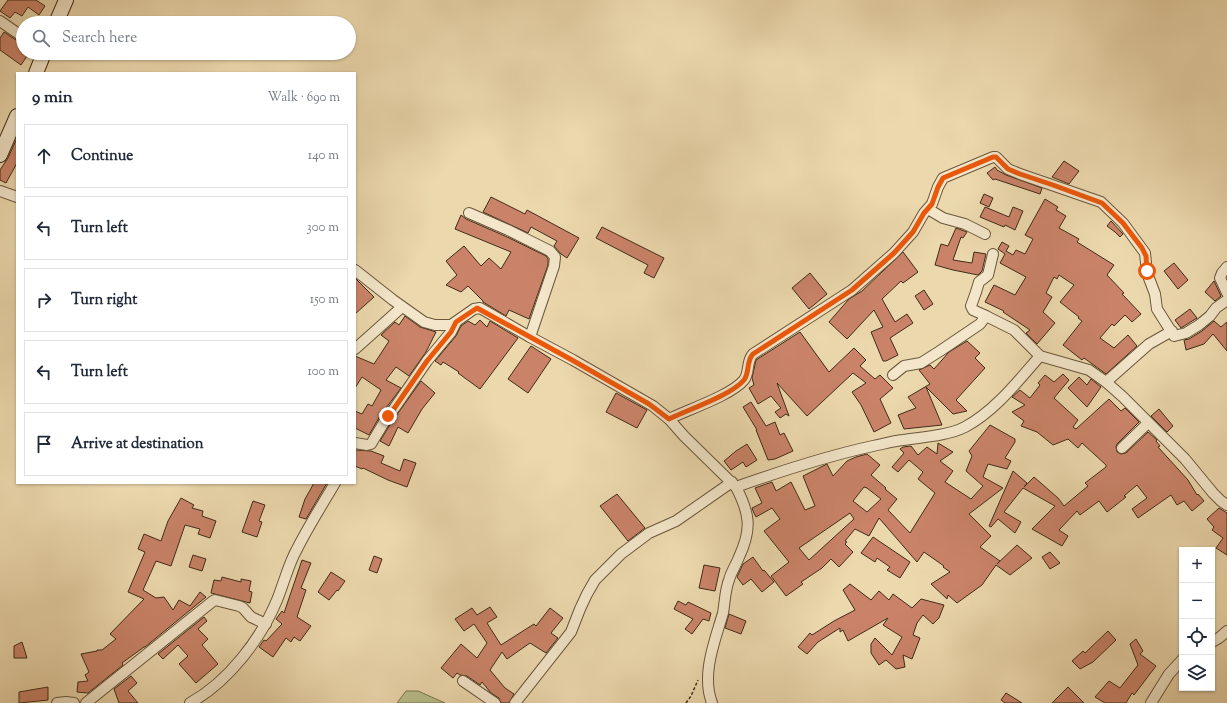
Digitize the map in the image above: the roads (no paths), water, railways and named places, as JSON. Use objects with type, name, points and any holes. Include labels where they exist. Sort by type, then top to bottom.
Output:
[{"type":"main road","points":[[59,16],[66,0]]},
{"type":"main road","points":[[36,72],[41,60]]},
{"type":"main road","points":[[0,155],[16,118]]},
{"type":"street","points":[[0,21],[16,32]]},
{"type":"street","points":[[669,419],[717,398],[743,382],[752,355],[852,290],[907,240],[934,200],[937,189],[943,178],[994,157],[1008,169],[1101,202],[1123,223],[1145,253],[1147,273],[1156,296],[1157,309],[1174,336],[1198,326],[1210,316],[1216,308],[1227,300]]},
{"type":"street","points":[[0,191],[16,197]]},
{"type":"street","points":[[928,209],[943,218],[965,224],[985,234]]},
{"type":"street","points":[[469,213],[550,251],[556,257],[530,337]]},
{"type":"street","points":[[993,254],[988,275],[978,284],[971,306],[973,310],[1014,330],[1040,356],[1089,370],[1106,382],[1123,397],[1185,460],[1213,493],[1227,505]]},
{"type":"street","points":[[1227,266],[1222,273],[1220,280],[1227,293]]},
{"type":"street","points":[[356,271],[402,307],[424,322],[451,325],[477,308],[572,360],[649,404],[669,419],[684,436],[734,485],[744,503],[747,513],[748,530],[740,554],[728,580],[723,612],[709,663],[709,689],[712,703]]},
{"type":"street","points":[[356,348],[402,307]]},
{"type":"street","points":[[893,375],[908,365],[920,363],[935,355],[980,324],[986,316]]},
{"type":"street","points":[[356,443],[367,445],[371,444],[386,419],[427,361],[451,332],[456,322]]},
{"type":"street","points":[[1106,382],[1149,344],[1172,331]]},
{"type":"street","points":[[515,703],[571,632],[587,594],[596,580],[621,554],[649,533],[676,521],[734,485],[836,455],[894,442],[948,433],[964,428],[983,415],[1006,394],[1040,356]]},
{"type":"street","points":[[1122,448],[1148,423]]},
{"type":"street","points":[[190,703],[220,681],[239,662],[266,624],[278,599],[288,569],[297,549],[334,484]]},
{"type":"street","points":[[86,703],[215,600],[239,606],[252,617],[266,624]]},
{"type":"street","points":[[1215,640],[1227,631]]},
{"type":"street","points":[[1151,703],[1169,674],[1179,663]]},
{"type":"street","points":[[463,681],[495,703]]},
{"type":"street","points":[[57,703],[74,703]]}]
